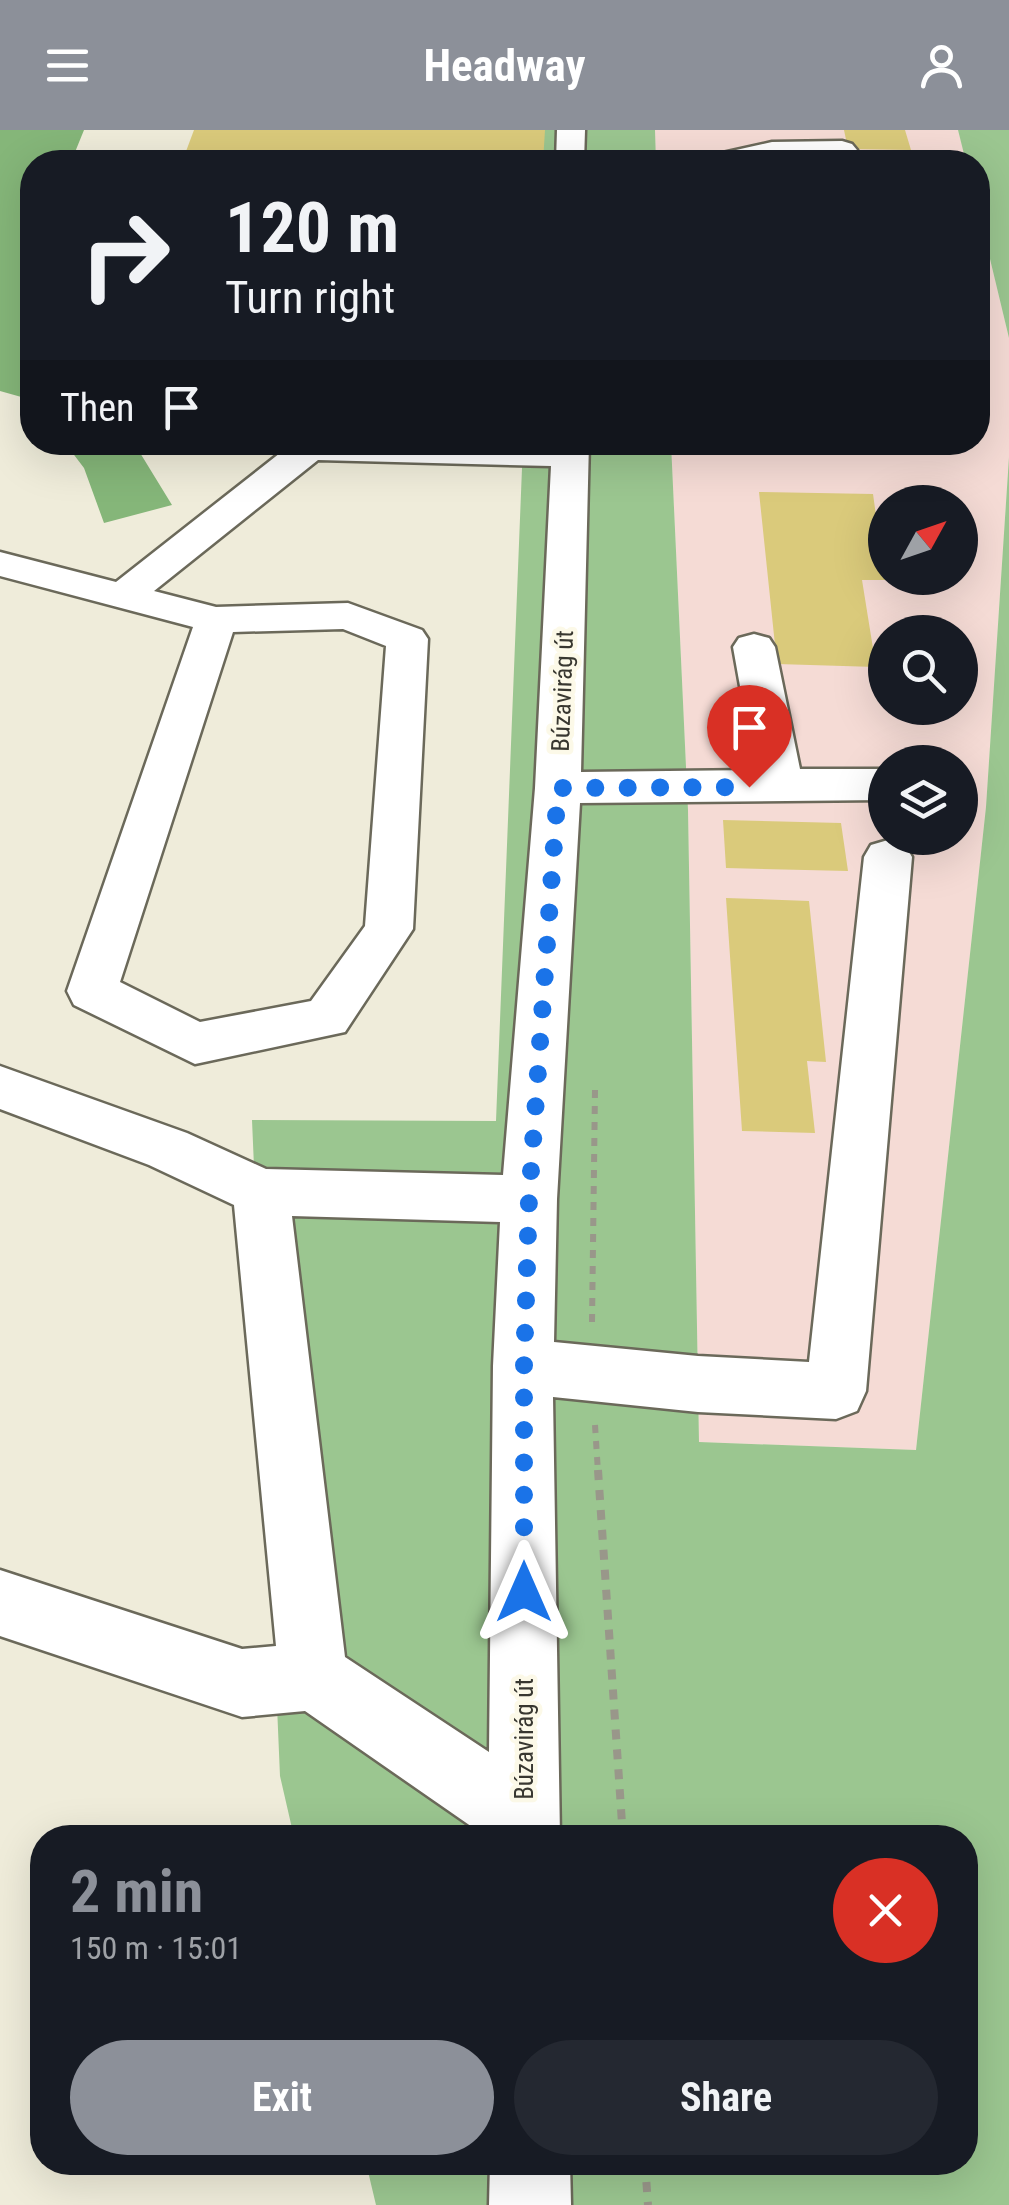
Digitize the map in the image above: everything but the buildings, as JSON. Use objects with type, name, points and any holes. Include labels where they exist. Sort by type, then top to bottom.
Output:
[{"type":"street","points":[[749,141],[842,150]]},
{"type":"street","points":[[124,596],[301,455]]},
{"type":"street","name":"Búzavirág út","points":[[524,1825],[524,1366],[529,1199],[558,788],[571,455]]},
{"type":"street","points":[[0,564],[216,620],[348,616],[406,639],[389,930],[328,1018],[195,1043],[92,991],[216,620]]},
{"type":"street","points":[[754,647],[781,786]]},
{"type":"street","points":[[558,788],[868,784]]},
{"type":"street","points":[[524,1366],[836,1391],[888,857]]},
{"type":"street","points":[[0,1087],[168,1150],[260,1192],[529,1199]]},
{"type":"street","points":[[260,1192],[313,1676]]},
{"type":"street","points":[[0,1602],[242,1683],[313,1676],[520,1825]]},
{"type":"street","points":[[530,2175],[530,2205]]},
{"type":"path","points":[[595,1082],[592,1374],[622,1825]]},
{"type":"path","points":[[646,2175],[648,2205]]},
{"type":"shaded area","points":[[655,130],[958,130],[963,150],[656,150]]},
{"type":"shaded area","points":[[990,259],[1009,338],[1009,457],[986,807],[916,1450],[699,1442],[688,810],[672,455],[990,455]]},
{"type":"green space","points":[[0,130],[84,130],[76,150],[20,150],[20,397],[0,391]]},
{"type":"green space","points":[[536,130],[655,130],[656,150],[535,150]]},
{"type":"green space","points":[[958,130],[1009,130],[1009,338],[990,259],[990,150],[963,150]]},
{"type":"green space","points":[[74,455],[141,455],[172,505],[104,523],[84,468]]},
{"type":"green space","points":[[523,455],[672,455],[688,810],[699,1442],[916,1450],[986,807],[1009,457],[1009,2205],[376,2205],[369,2175],[978,2175],[978,1825],[291,1825],[280,1776],[252,1120],[496,1121]]},
{"type":"route","points":[[524,1592],[529,1199],[558,788],[749,787]]}]
